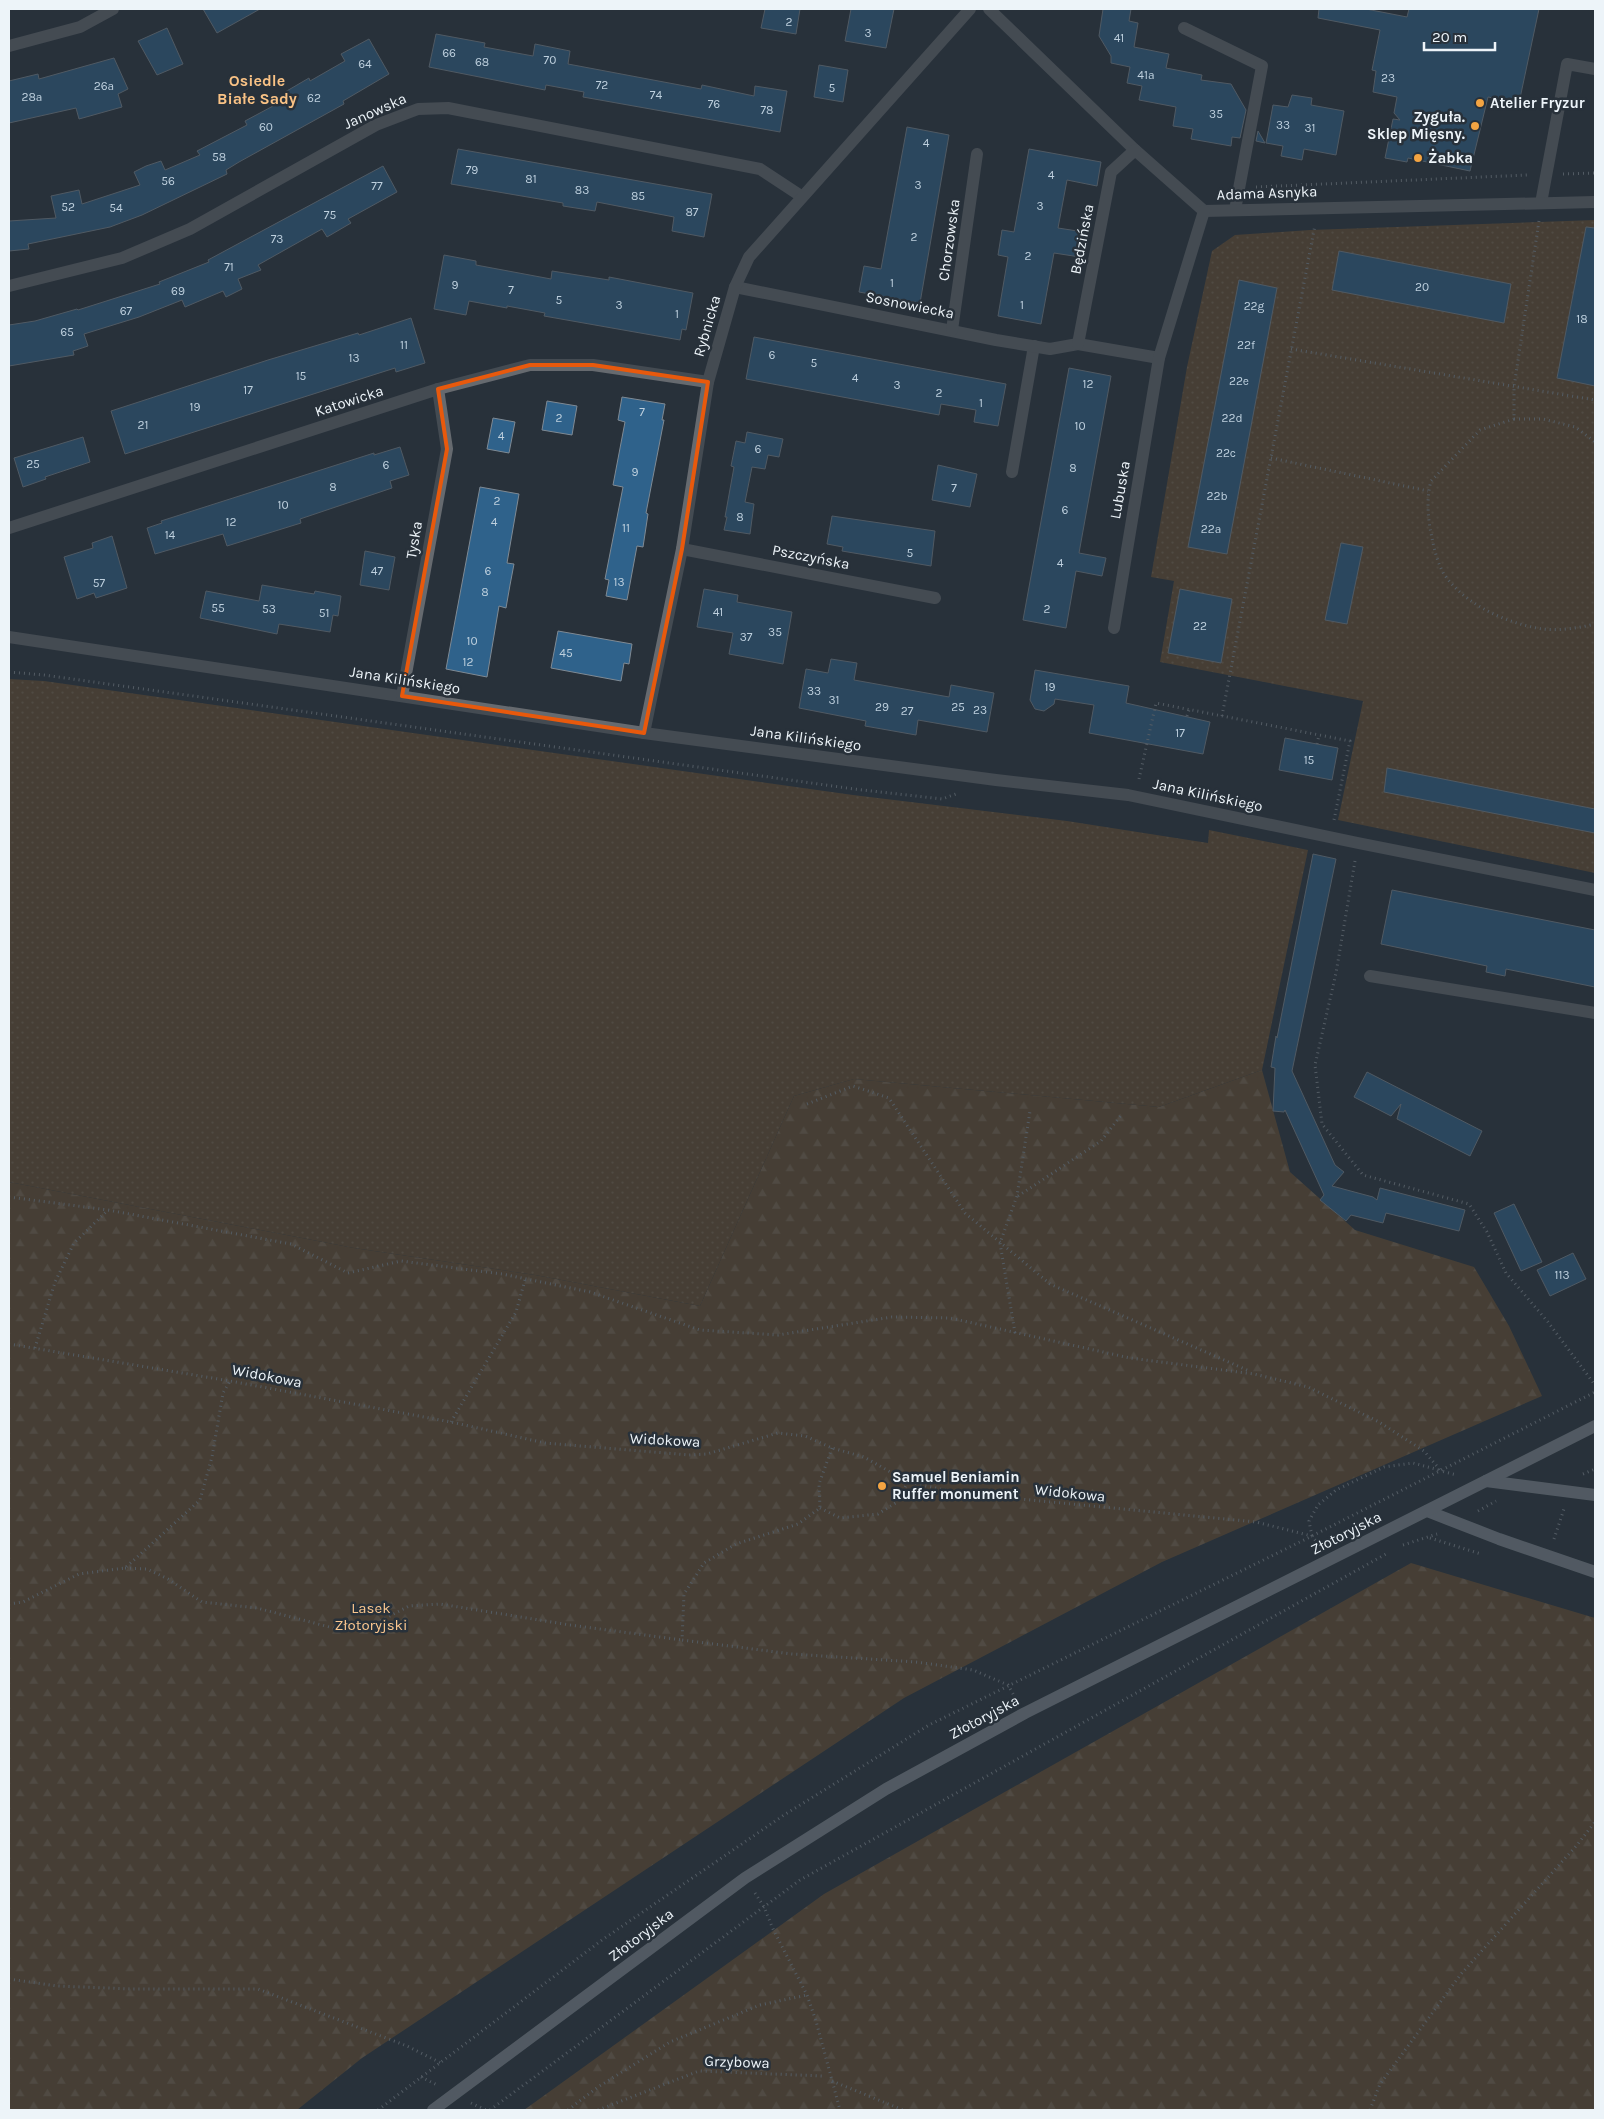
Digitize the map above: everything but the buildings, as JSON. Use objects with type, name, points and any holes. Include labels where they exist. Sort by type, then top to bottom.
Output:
[{"type":"street","points":[[9,46],[80,27],[113,9]]},
{"type":"street","name":"Rybnicka","points":[[644,733],[682,549],[708,382],[736,287],[750,256],[801,196],[970,9]]},
{"type":"street","name":"Adama Asnyka","points":[[989,9],[1135,150],[1204,211],[1595,202]]},
{"type":"street","points":[[1184,28],[1262,66],[1235,210]]},
{"type":"street","points":[[1541,203],[1567,64],[1595,69]]},
{"type":"street","name":"Janowska","points":[[9,286],[122,258],[190,229],[376,125],[418,110],[448,108],[760,169],[801,196]]},
{"type":"street","name":"Będzińska","points":[[1078,344],[1111,172],[1135,150]]},
{"type":"street","name":"Chorzowska","points":[[952,330],[977,154]]},
{"type":"street","name":"Lubuska","points":[[1114,628],[1159,358],[1204,211]]},
{"type":"street","name":"Sosnowiecka","points":[[736,287],[1050,349],[1078,344]]},
{"type":"street","points":[[1078,344],[1159,358]]},
{"type":"street","points":[[1012,472],[1034,346]]},
{"type":"street","name":"Katowicka","points":[[9,528],[438,389],[530,365],[593,365],[708,382]]},
{"type":"street","name":"Tyska","points":[[402,696],[446,449],[438,389]]},
{"type":"street","name":"Pszczyńska","points":[[682,549],[935,598]]},
{"type":"street","name":"Jana Kilińskiego","points":[[9,637],[644,733],[1136,797],[1595,890]]},
{"type":"street","points":[[1370,976],[1595,1013]]},
{"type":"street","name":"Złotoryjska","points":[[433,2110],[745,1878],[886,1789],[1025,1713],[1595,1426]]},
{"type":"street","points":[[1486,1481],[1595,1495]]},
{"type":"street","points":[[1427,1511],[1595,1572]]},
{"type":"path","points":[[1239,188],[1595,172]]},
{"type":"path","points":[[1514,419],[1514,387],[1541,203]]},
{"type":"path","points":[[1222,716],[1318,208]]},
{"type":"path","points":[[1291,349],[1595,400]]},
{"type":"path","points":[[1595,442],[1575,427],[1543,419],[1514,419],[1480,430],[1431,481],[1428,491],[1429,524],[1434,548],[1444,574],[1471,602],[1507,619],[1543,629],[1579,628],[1595,624]]},
{"type":"path","points":[[1271,458],[1428,491]]},
{"type":"path","points":[[9,672],[44,675],[854,789],[942,799],[960,792]]},
{"type":"path","points":[[1136,797],[1156,703],[1350,741],[1330,837]]},
{"type":"path","points":[[1187,716],[1189,710]]},
{"type":"path","points":[[1317,744],[1319,735]]},
{"type":"path","points":[[1358,843],[1336,973],[1315,1065],[1322,1124],[1364,1175],[1469,1204],[1487,1232],[1506,1273],[1548,1322],[1595,1384]]},
{"type":"path","points":[[807,1104],[853,1086],[889,1098],[965,1214],[1050,1284],[1254,1374]]},
{"type":"path","points":[[1015,1333],[1000,1243],[1017,1196],[1030,1111]]},
{"type":"path","points":[[1017,1196],[1101,1140],[1122,1114]]},
{"type":"path","points":[[9,1197],[108,1210],[292,1244],[348,1273],[401,1261],[502,1274],[590,1292],[700,1330],[778,1335],[892,1317],[950,1318],[1130,1358],[1254,1374],[1308,1387],[1379,1422],[1424,1452],[1441,1471]]},
{"type":"path","points":[[35,1348],[55,1282],[74,1243],[108,1210]]},
{"type":"path","points":[[451,1422],[516,1312],[525,1280]]},
{"type":"path","name":"Widokowa","points":[[9,1344],[230,1381],[451,1422],[545,1443],[689,1455],[707,1454],[778,1433],[805,1436],[832,1448],[864,1457],[908,1482],[959,1493],[1256,1522],[1312,1536]]},
{"type":"path","points":[[126,1568],[200,1500],[212,1457],[223,1393],[230,1381]]},
{"type":"path","points":[[820,1508],[819,1484],[832,1448]]},
{"type":"path","points":[[1329,1560],[1312,1536],[1309,1521],[1318,1505],[1336,1490],[1384,1467],[1413,1463],[1486,1481]]},
{"type":"path","points":[[1549,1556],[1574,1478],[1595,1469]]},
{"type":"path","points":[[820,1508],[840,1518],[878,1514],[897,1502],[908,1482]]},
{"type":"path","points":[[1401,1546],[1429,1538],[1502,1497]]},
{"type":"path","points":[[682,1640],[684,1594],[704,1563],[736,1544],[798,1524],[820,1508]]},
{"type":"path","points":[[490,2110],[800,1880],[1392,1551]]},
{"type":"path","points":[[9,1604],[23,1602],[79,1574],[126,1568],[146,1569],[168,1579],[202,1602],[257,1608],[337,1629],[363,1630],[409,1606],[440,1604],[570,1625],[792,1654],[916,1662],[973,1670],[1008,1685],[1025,1713]]},
{"type":"path","points":[[1370,2110],[1380,2084],[1461,1974],[1577,1845],[1595,1822]]},
{"type":"path","points":[[745,1878],[764,1907],[773,1929],[807,1995],[816,2021],[839,2110]]},
{"type":"path","points":[[9,1979],[57,1986],[132,1989],[258,1989],[390,2039],[441,2063]]},
{"type":"path","points":[[568,2110],[598,2087],[670,2042],[760,2006],[807,1995]]},
{"type":"path","name":"Grzybowa","points":[[598,2110],[699,2071],[823,2076]]},
{"type":"path","points":[[832,2081],[903,2110]]},
{"type":"highlighted area","points":[[530,365],[593,365],[708,382],[682,549],[644,733],[402,696],[447,449],[438,389]]},
{"type":"green space","points":[[1595,220],[1595,873],[1338,820],[1363,701],[1160,662],[1174,581],[1151,577],[1187,367],[1212,251],[1235,235],[1310,230]]},
{"type":"green space","points":[[9,679],[44,681],[853,795],[1067,821],[1208,843],[1209,830],[1308,850],[1262,1070],[1159,1107],[854,1079],[794,1096],[700,1306],[535,1275],[354,1248],[9,1182]]},
{"type":"green space","name":"Lasek Złotoryjski","points":[[1262,1070],[1290,1172],[1355,1230],[1474,1267],[1509,1326],[1542,1396],[1162,1562],[904,1698],[362,2058],[297,2110],[9,2110],[9,1182],[354,1248],[535,1275],[700,1306],[794,1096],[854,1079],[1159,1107]]},
{"type":"green space","points":[[1411,1563],[1595,1618],[1595,2110],[524,2110],[824,1894]]},
{"type":"place","name":"Atelier Fryzur","points":[[1480,103]]},
{"type":"place","name":"Zyguła. Sklep Mięsny.","points":[[1475,126]]},
{"type":"place","name":"Żabka","points":[[1418,158]]},
{"type":"place","name":"Samuel Beniamin Ruffer monument","points":[[882,1486]]},
{"type":"district","name":"Osiedle Białe Sady","points":[[257,89]]}]
